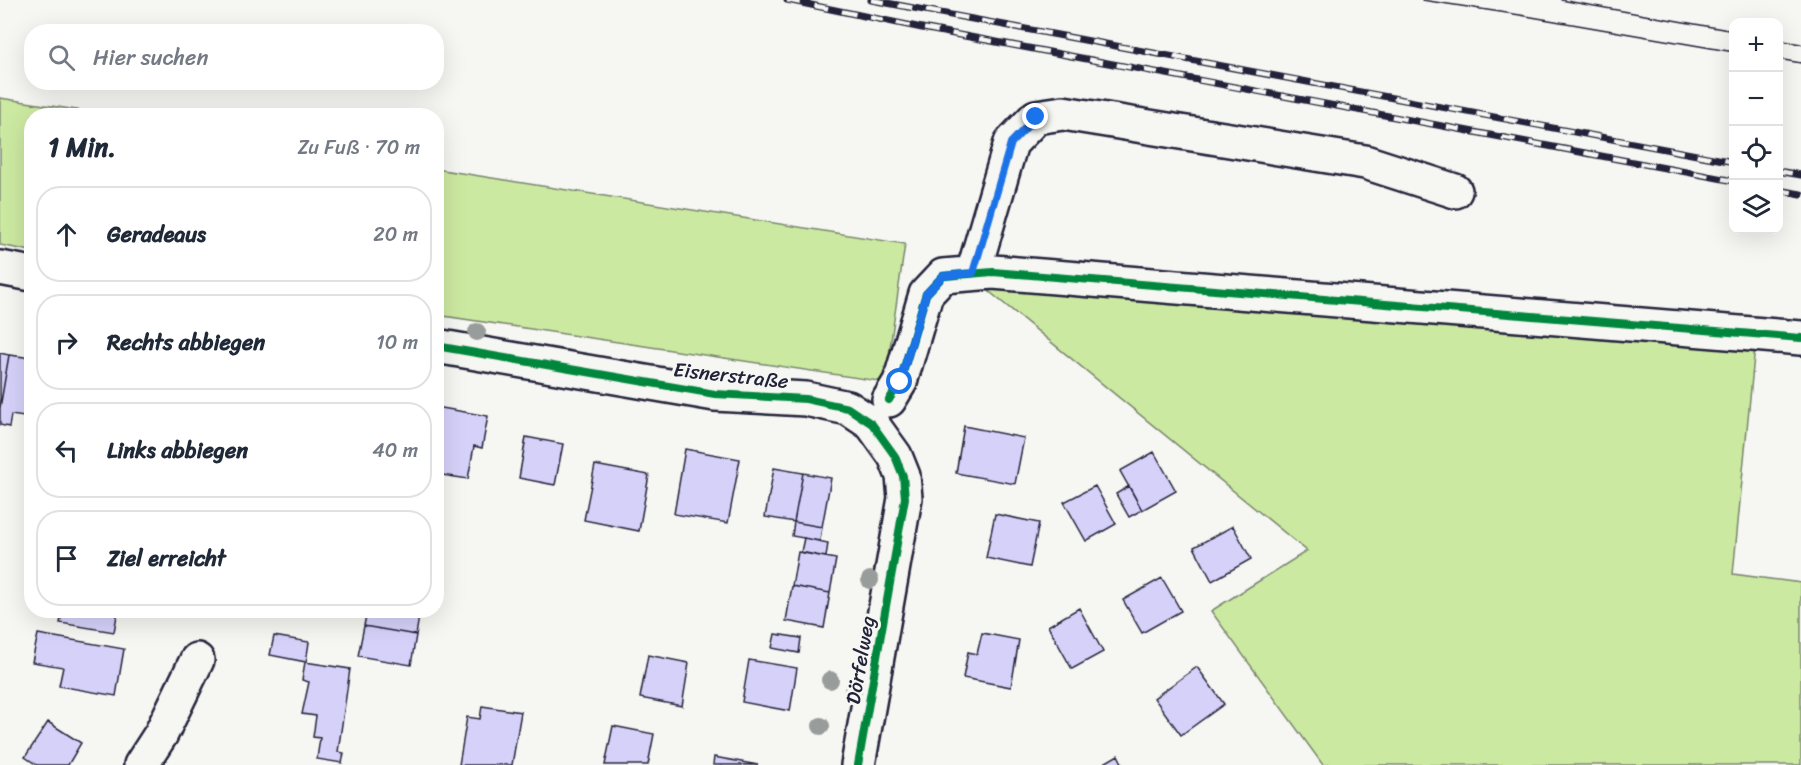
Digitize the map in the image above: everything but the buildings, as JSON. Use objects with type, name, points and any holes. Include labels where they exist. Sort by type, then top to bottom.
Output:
[{"type":"street","points":[[973,273],[1011,143],[1036,117],[1063,113],[1365,162],[1455,191]]},
{"type":"street","points":[[0,268],[24,272]]},
{"type":"street","points":[[889,400],[900,382],[926,294],[943,276],[973,273],[993,272],[1801,338]]},
{"type":"street","name":"Eisnerstraße","points":[[444,347],[715,394],[806,399],[848,408],[872,424],[895,456],[903,476],[905,498],[894,561]]},
{"type":"street","name":"Dörfelweg","points":[[858,765],[894,561]]},
{"type":"street","points":[[141,765],[161,734],[197,660]]},
{"type":"green space","points":[[0,98],[64,108],[24,108],[24,250],[0,245]]},
{"type":"green space","points":[[444,170],[905,244],[885,382],[444,316]]},
{"type":"green space","points":[[980,284],[1755,346],[1733,574],[1801,583],[1801,765],[1323,765],[1211,611],[1307,551]]},
{"type":"tram line","points":[[1422,0],[1729,51]]},
{"type":"tram line","points":[[1561,0],[1729,30]]},
{"type":"tram line","points":[[1783,41],[1801,44]]},
{"type":"tram line","points":[[1783,60],[1801,63]]},
{"type":"railway","points":[[787,0],[922,28],[1729,180]]},
{"type":"railway","points":[[871,0],[1729,161]]},
{"type":"railway","points":[[1783,172],[1801,175]]},
{"type":"railway","points":[[1783,191],[1801,194]]},
{"type":"cycle path","points":[[889,400],[900,382],[926,294],[943,276],[993,272],[1801,338]]},
{"type":"cycle path","points":[[444,347],[715,394],[806,399],[848,408],[872,424],[895,456],[903,476],[905,498],[858,765]]},
{"type":"route","points":[[900,382],[926,294],[943,276],[973,273],[1011,143],[1036,117]]}]
